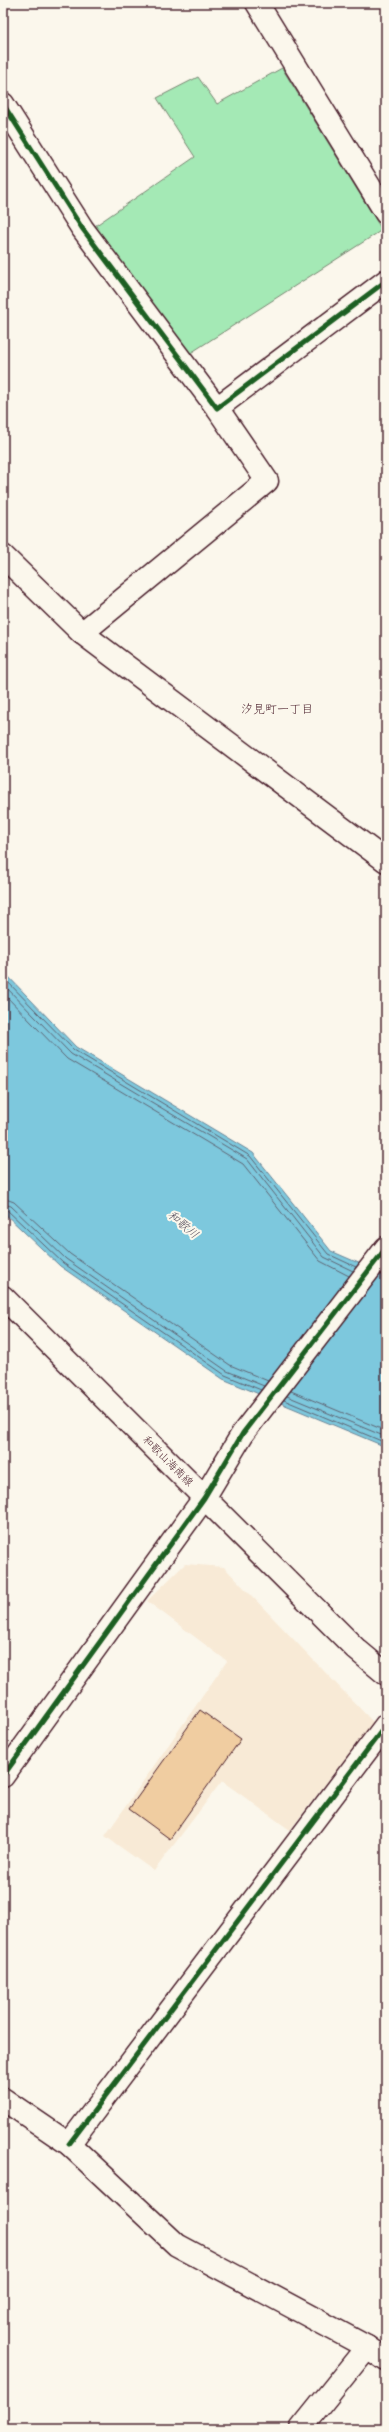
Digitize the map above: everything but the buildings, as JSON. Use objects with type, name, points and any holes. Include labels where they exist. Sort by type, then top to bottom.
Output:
[{"type":"street","points":[[256,3],[386,213]]},
{"type":"street","points":[[3,104],[82,228],[217,408],[267,481],[82,633]]},
{"type":"street","points":[[217,408],[386,281]]},
{"type":"street","points":[[3,556],[82,633],[386,861]]},
{"type":"street","points":[[3,1776],[204,1498],[243,1433],[385,1250]]},
{"type":"street","name":"和歌山海南線","points":[[3,1297],[356,1649],[386,1674]]},
{"type":"street","points":[[69,2144],[386,1725]]},
{"type":"street","points":[[3,2099],[69,2144],[178,2244],[380,2354],[301,2429]]},
{"type":"shaded area","points":[[185,1564],[224,1567],[373,1722],[290,1830],[222,1781],[154,1871],[105,1836],[227,1661],[147,1601]]},
{"type":"green space","points":[[282,68],[382,230],[189,354],[92,228],[195,157],[157,98],[198,77],[217,104]]},
{"type":"water","name":"和歌川","points":[[3,971],[76,1047],[253,1153],[331,1251],[386,1275],[386,1447],[223,1379],[60,1266],[3,1212]]},
{"type":"cycle path","points":[[3,104],[82,228],[217,408],[386,281]]},
{"type":"cycle path","points":[[3,1776],[204,1498],[243,1433],[386,1248]]},
{"type":"cycle path","points":[[69,2144],[386,1725]]},
{"type":"district","name":"汐見町一丁目","points":[[277,709]]}]
